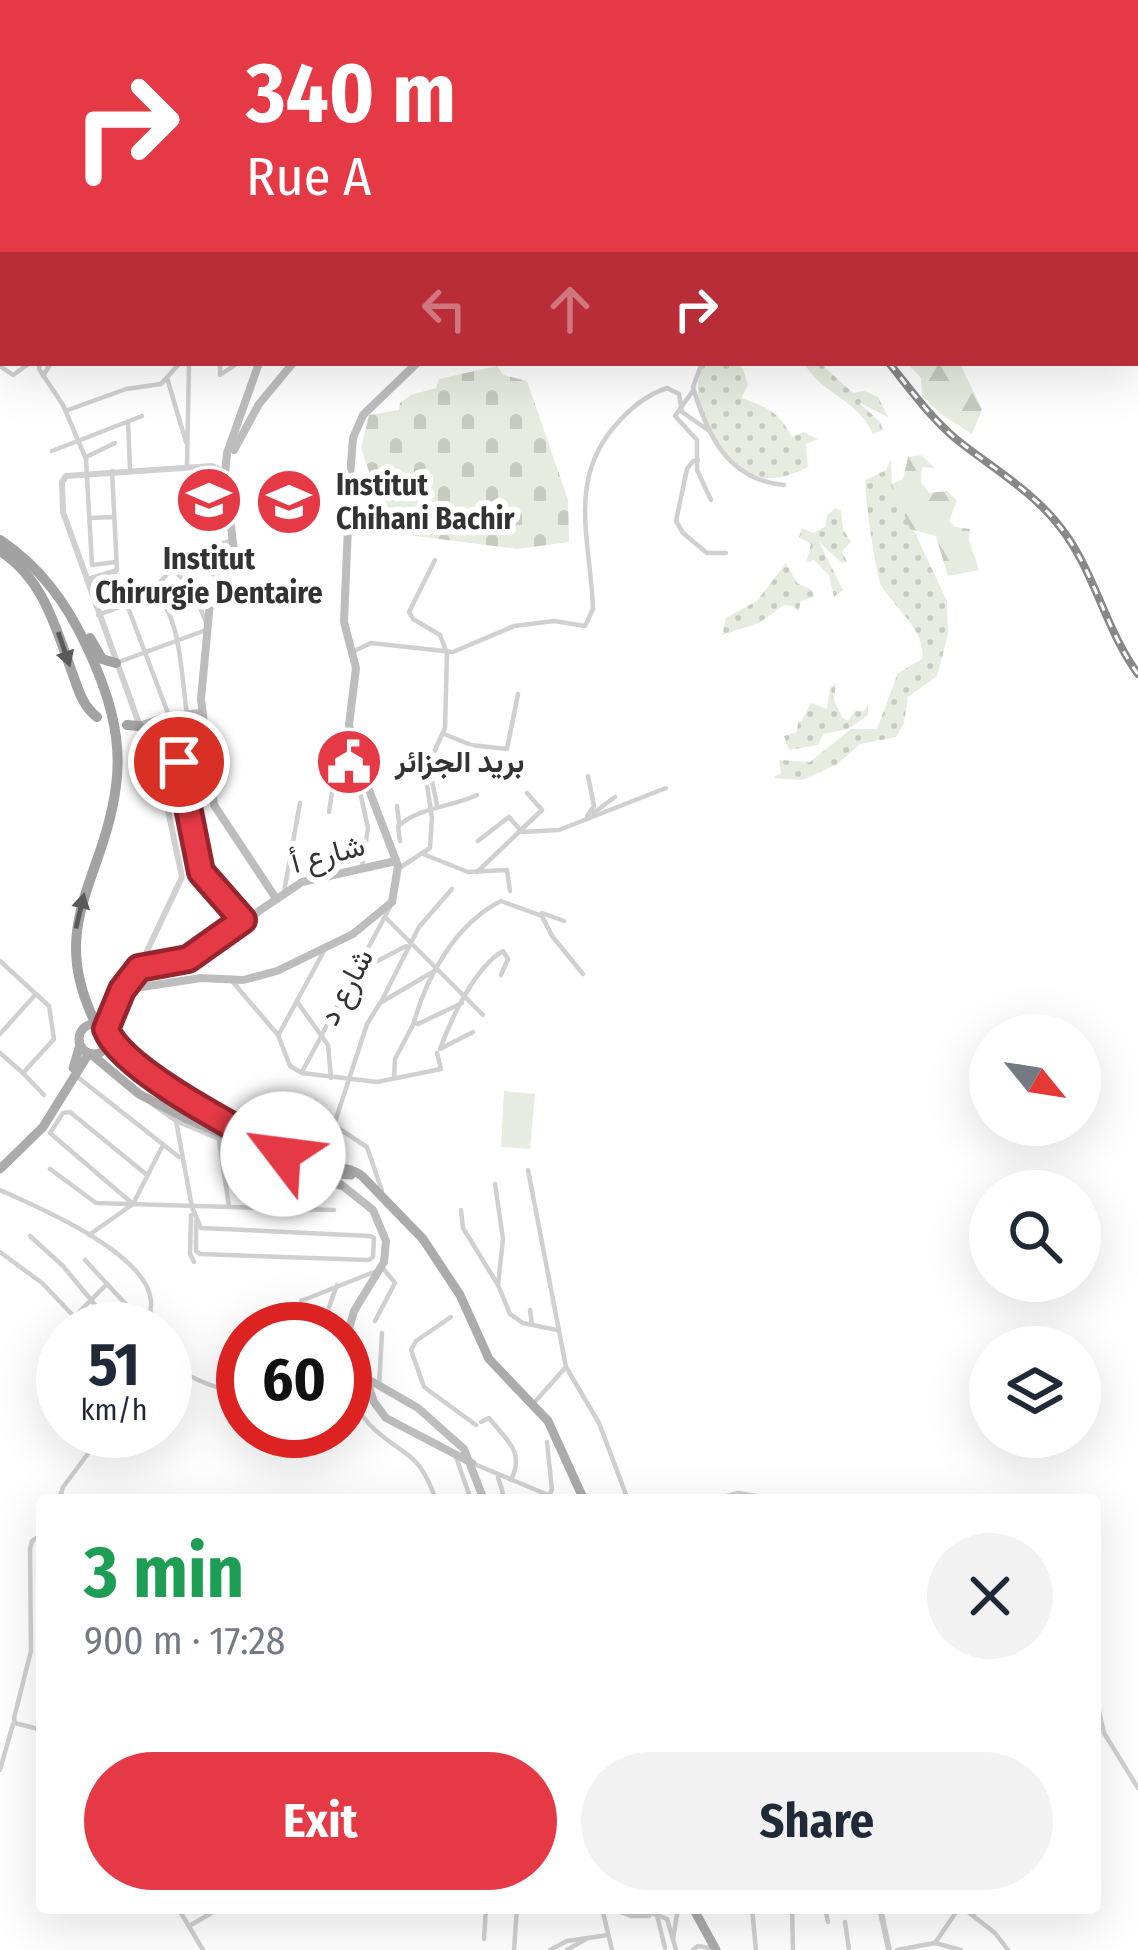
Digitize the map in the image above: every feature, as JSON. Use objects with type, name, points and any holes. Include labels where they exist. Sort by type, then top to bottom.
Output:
[{"type":"highway","points":[[0,541],[52,579],[102,659],[116,663]]},
{"type":"highway","points":[[0,551],[32,578],[57,628],[83,702],[97,717]]},
{"type":"highway","points":[[17,552],[42,574],[67,608],[102,678],[115,725],[114,797],[75,935],[79,980],[102,1029]]},
{"type":"main road","points":[[258,366],[227,453],[235,540],[232,560],[217,578],[206,626],[202,712],[214,805],[279,894]]},
{"type":"main road","points":[[226,474],[236,444],[259,404],[290,366]]},
{"type":"main road","points":[[122,990],[201,978],[264,975],[325,949],[382,915],[392,902],[397,865],[350,728],[356,668],[344,604],[353,438],[369,408],[414,366]]},
{"type":"main road","points":[[248,397],[249,408],[259,404]]},
{"type":"main road","points":[[133,725],[202,712]]},
{"type":"main road","points":[[169,716],[201,872],[243,920]]},
{"type":"main road","name":"شارع أ","points":[[139,968],[188,959],[302,882],[397,865]]},
{"type":"main road","points":[[0,1166],[39,1126],[77,1060],[87,1050],[103,1051],[102,1029],[139,968]]},
{"type":"main road","points":[[360,1302],[381,1268],[387,1248],[373,1210],[344,1178],[251,1136],[147,1074],[102,1029],[82,1030],[87,1050],[139,1094],[290,1166],[315,1174],[344,1178],[362,1177],[424,1239],[460,1295],[489,1358],[557,1434],[582,1494]]},
{"type":"main road","points":[[0,1166],[52,1121],[87,1050]]},
{"type":"main road","points":[[372,1381],[418,1408],[464,1449],[482,1494]]},
{"type":"main road","points":[[372,1396],[386,1418],[472,1463]]},
{"type":"main road","points":[[696,1914],[712,1948]]},
{"type":"street","points":[[0,366],[13,375],[25,366]]},
{"type":"street","points":[[39,366],[85,457],[92,566],[117,566]]},
{"type":"street","points":[[44,376],[49,366]]},
{"type":"street","points":[[65,412],[126,389],[161,384],[177,366]]},
{"type":"street","points":[[188,467],[189,366]]},
{"type":"street","points":[[701,366],[682,412],[675,416],[697,440],[700,479],[711,500]]},
{"type":"street","points":[[167,378],[188,446]]},
{"type":"street","points":[[693,386],[708,430]]},
{"type":"street","points":[[352,652],[370,643],[447,652],[514,626],[554,621],[582,627],[589,623],[592,592],[583,506],[588,471],[597,448],[635,405],[662,389],[679,394],[682,412],[708,430],[740,472],[784,485]]},
{"type":"street","points":[[52,451],[142,416]]},
{"type":"street","points":[[128,421],[130,470]]},
{"type":"street","points":[[85,457],[115,443]]},
{"type":"street","points":[[212,466],[227,453]]},
{"type":"street","points":[[698,461],[693,460],[687,470],[676,521],[707,553],[726,553]]},
{"type":"street","points":[[139,968],[182,877],[172,818],[133,725],[63,512],[62,482],[65,476],[188,467],[212,466],[226,474]]},
{"type":"street","points":[[112,471],[117,566]]},
{"type":"street","points":[[90,518],[114,517]]},
{"type":"street","points":[[98,615],[153,590],[191,553],[235,540]]},
{"type":"street","points":[[191,553],[217,578]]},
{"type":"street","points":[[116,663],[206,626],[195,592],[163,560]]},
{"type":"street","points":[[397,865],[422,854],[430,844],[424,777],[444,734],[447,652],[440,635],[409,612],[435,560]]},
{"type":"street","points":[[117,566],[88,579],[116,573],[169,716]]},
{"type":"street","points":[[153,590],[163,600],[175,640],[187,714]]},
{"type":"street","points":[[444,734],[471,745],[507,749],[518,694]]},
{"type":"street","points":[[328,812],[340,740],[350,728]]},
{"type":"street","points":[[584,820],[594,806],[588,776]]},
{"type":"street","points":[[424,777],[433,781],[437,805]]},
{"type":"street","points":[[362,868],[368,828],[359,787],[365,780]]},
{"type":"street","points":[[478,842],[509,817],[522,832],[549,833],[666,788]]},
{"type":"street","points":[[477,872],[542,810],[526,793]]},
{"type":"street","points":[[400,823],[428,807],[448,806],[477,795]]},
{"type":"street","points":[[584,820],[615,797]]},
{"type":"street","points":[[279,894],[300,803]]},
{"type":"street","points":[[397,806],[400,842]]},
{"type":"street","points":[[422,854],[468,872],[507,870],[510,891]]},
{"type":"street","points":[[344,1178],[334,1125],[356,1049],[431,908],[452,890]]},
{"type":"street","points":[[394,1080],[394,1059],[415,1023],[436,970],[466,925],[501,897],[564,921]]},
{"type":"street","points":[[537,913],[583,974]]},
{"type":"street","points":[[382,915],[483,1015]]},
{"type":"street","name":"شارع د","points":[[302,1073],[382,915]]},
{"type":"street","points":[[353,974],[411,942]]},
{"type":"street","points":[[278,1034],[325,949]]},
{"type":"street","points":[[472,1033],[440,1049],[462,999],[503,951],[508,959],[501,975]]},
{"type":"street","points":[[0,961],[49,1006],[53,1039],[23,1073]]},
{"type":"street","points":[[380,1003],[436,970]]},
{"type":"street","points":[[230,979],[278,1034],[286,1060],[302,1073],[394,1080],[440,1070],[437,1053]]},
{"type":"street","points":[[0,1034],[36,994]]},
{"type":"street","points":[[415,1023],[462,999]]},
{"type":"street","points":[[296,1001],[321,1035],[332,1061],[331,1078]]},
{"type":"street","points":[[0,1052],[44,1095]]},
{"type":"street","points":[[75,1075],[182,1160]]},
{"type":"street","points":[[139,1094],[176,1121],[290,1166],[300,1209]]},
{"type":"street","points":[[133,1204],[50,1137],[52,1121],[70,1112],[147,1174]]},
{"type":"street","points":[[176,1121],[196,1221],[197,1254],[369,1261],[373,1257],[374,1238],[370,1236],[205,1230],[196,1221]]},
{"type":"street","points":[[334,1125],[367,1147],[383,1199]]},
{"type":"street","points":[[219,1141],[230,1208]]},
{"type":"street","points":[[88,1235],[133,1204],[163,1145]]},
{"type":"street","points":[[255,1155],[264,1208]]},
{"type":"street","points":[[50,1169],[96,1203],[334,1210]]},
{"type":"street","points":[[528,1170],[566,1367],[599,1424],[626,1494]]},
{"type":"street","points":[[495,1184],[503,1239],[498,1285]]},
{"type":"street","points":[[0,1190],[88,1235],[132,1266],[148,1290],[150,1302]]},
{"type":"street","points":[[192,1207],[190,1254],[194,1262]]},
{"type":"street","points":[[461,1210],[463,1228],[510,1314],[532,1325],[559,1330]]},
{"type":"street","points":[[30,1236],[63,1265],[90,1301],[106,1284]]},
{"type":"street","points":[[0,1252],[18,1262],[60,1302]]},
{"type":"street","points":[[85,1260],[122,1302]]},
{"type":"street","points":[[301,1300],[381,1268],[395,1283],[375,1321]]},
{"type":"street","points":[[331,1302],[337,1285]]},
{"type":"street","points":[[530,1310],[532,1325]]},
{"type":"street","points":[[451,1317],[416,1341],[411,1350],[424,1388],[479,1424],[489,1418],[515,1452],[518,1462],[511,1480]]},
{"type":"street","points":[[380,1385],[382,1333]]},
{"type":"street","points":[[533,1404],[566,1367]]},
{"type":"street","points":[[541,1382],[546,1389]]},
{"type":"street","points":[[372,1425],[418,1461],[433,1494]]},
{"type":"street","points":[[547,1442],[550,1494]]},
{"type":"street","points":[[455,1454],[469,1494]]},
{"type":"street","points":[[61,1494],[84,1458]]},
{"type":"street","points":[[472,1463],[539,1494]]},
{"type":"street","points":[[498,1474],[503,1494]]},
{"type":"street","points":[[0,1771],[31,1651],[32,1541],[36,1538]]},
{"type":"street","points":[[31,1588],[36,1588]]},
{"type":"street","points":[[14,1718],[15,1723],[36,1727]]},
{"type":"street","points":[[1101,1720],[1138,1788]]},
{"type":"street","points":[[0,1738],[9,1737]]},
{"type":"street","points":[[181,1914],[203,1950]]},
{"type":"street","points":[[189,1927],[210,1914]]},
{"type":"street","points":[[484,1939],[486,1914]]},
{"type":"street","points":[[514,1950],[517,1914]]},
{"type":"street","points":[[606,1914],[612,1950]]},
{"type":"street","points":[[628,1914],[667,1919],[671,1941]]},
{"type":"street","points":[[650,1914],[668,1949]]},
{"type":"street","points":[[668,1949],[678,1914]]},
{"type":"street","points":[[753,1914],[756,1950]]},
{"type":"street","points":[[792,1914],[793,1950]]},
{"type":"street","points":[[826,1914],[828,1922]]},
{"type":"street","points":[[882,1914],[893,1950],[935,1943],[961,1950]]},
{"type":"street","points":[[935,1943],[957,1914]]},
{"type":"street","points":[[969,1914],[995,1933],[1008,1950]]},
{"type":"street","points":[[845,1922],[849,1950]]},
{"type":"street","points":[[550,1950],[567,1941],[608,1935]]},
{"type":"street","points":[[567,1950],[592,1937]]},
{"type":"street","points":[[693,1950],[712,1948]]},
{"type":"green space","points":[[497,366],[503,375],[527,381],[568,500],[569,542],[517,549],[415,536],[410,520],[383,513],[361,448],[369,415],[399,410],[411,395],[436,388],[439,379]]},
{"type":"green space","points":[[704,366],[740,366],[748,385],[741,398],[771,411],[792,437],[803,432],[818,439],[806,444],[808,467],[767,478],[740,467],[708,426],[701,409],[699,377]]},
{"type":"green space","points":[[806,366],[823,366],[853,393],[864,391],[878,397],[888,417],[858,402],[883,430],[873,434],[858,412]]},
{"type":"green space","points":[[910,366],[961,366],[982,409],[972,434],[922,396],[921,378]]},
{"type":"green space","points":[[921,455],[935,468],[922,467],[921,482],[929,493],[947,491],[957,500],[949,521],[970,529],[979,570],[948,576],[936,536],[910,529],[892,484],[903,479],[908,457]]},
{"type":"green space","points":[[891,459],[892,484],[947,601],[948,635],[937,676],[908,697],[904,723],[896,737],[860,744],[836,765],[802,780],[773,778],[781,773],[779,760],[810,762],[851,729],[877,729],[898,673],[922,659],[915,629],[881,585],[870,532],[866,480],[886,470]]},
{"type":"green space","points":[[835,508],[841,511],[843,529],[851,542],[842,551],[847,562],[842,563],[819,542],[843,590],[834,597],[829,575],[814,560],[806,563],[811,544],[799,537],[802,528],[813,533],[825,527]]},
{"type":"green space","points":[[786,563],[797,583],[812,590],[814,597],[801,601],[798,612],[784,605],[759,623],[722,635],[726,618],[757,601]]},
{"type":"green space","points":[[836,683],[834,701],[842,717],[848,721],[868,705],[868,715],[848,729],[823,734],[818,745],[789,750],[784,736],[797,732],[798,721],[811,703],[827,709],[830,688]]},
{"type":"green space","points":[[504,1091],[535,1094],[530,1149],[501,1147]]},
{"type":"green space","points":[[317,1099],[323,1130],[294,1136],[288,1105]]},
{"type":"railway","points":[[891,366],[946,430],[1025,491],[1061,528],[1138,674]]},
{"type":"place","name":"Institut Chirurgie Dentaire","points":[[209,500]]},
{"type":"place","name":"Institut Chihani Bachir","points":[[289,502]]},
{"type":"place","name":"بريد الجزائر","points":[[349,762]]},
{"type":"route","points":[[179,762],[201,872],[243,920],[188,959],[139,968],[122,990],[106,1029],[109,1040],[137,1066],[283,1154]]}]
